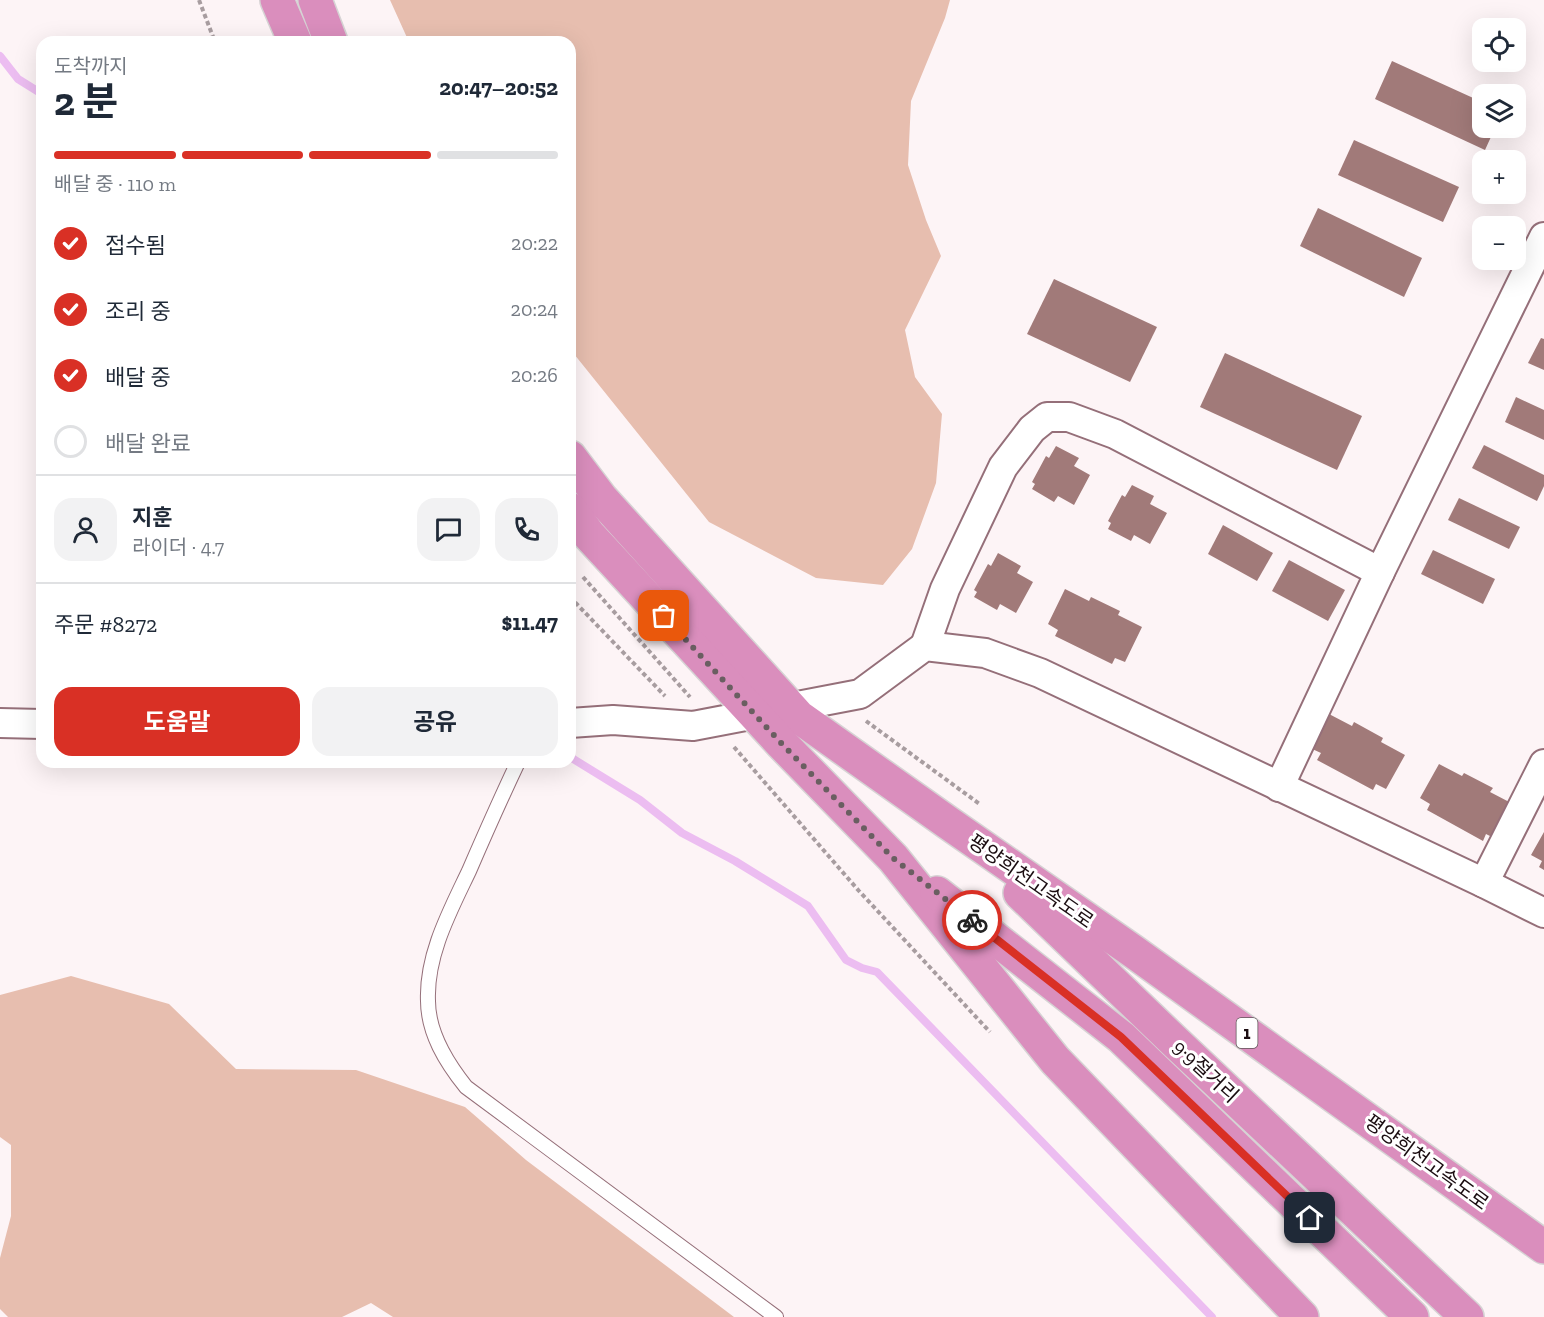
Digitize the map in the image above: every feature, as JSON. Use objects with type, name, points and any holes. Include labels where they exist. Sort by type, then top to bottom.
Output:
[{"type":"highway","points":[[277,0],[292,36]]},
{"type":"highway","points":[[315,0],[329,36]]},
{"type":"highway","name":"평양희천고속도로","points":[[576,465],[601,498],[799,717],[1134,952],[1544,1247]]},
{"type":"highway","points":[[576,517],[589,535],[755,714],[893,858],[1055,1060],[1302,1317]]},
{"type":"highway","name":"9·9절거리","points":[[947,822],[1180,1047],[1467,1317]]},
{"type":"highway","name":"9·9절거리","points":[[893,858],[1121,1037],[1412,1317]]},
{"type":"street","points":[[1279,787],[1380,572],[1544,237]]},
{"type":"street","points":[[576,723],[613,720],[703,724],[860,694],[925,645],[945,589],[1003,467],[1032,429],[1047,417],[1069,417],[1115,434],[1380,572]]},
{"type":"street","points":[[925,645],[985,652],[1040,673],[1544,913]]},
{"type":"street","points":[[0,723],[36,724]]},
{"type":"street","points":[[1484,883],[1544,764]]},
{"type":"lane","points":[[515,768],[440,934],[429,978],[428,1002],[434,1035],[452,1069],[466,1087],[776,1317]]},
{"type":"path","points":[[199,0],[213,36]]},
{"type":"path","points":[[582,576],[703,724]]},
{"type":"path","points":[[576,603],[703,724],[996,1039]]},
{"type":"path","points":[[837,699],[981,805]]},
{"type":"shaded area","points":[[390,0],[950,0],[945,18],[911,101],[908,165],[926,220],[941,256],[905,330],[915,377],[942,414],[936,483],[912,549],[883,585],[816,578],[709,522],[576,356],[576,36],[406,36]]},
{"type":"shaded area","points":[[71,976],[169,1004],[236,1069],[356,1070],[465,1107],[526,1160],[734,1317],[393,1317],[371,1303],[342,1317],[8,1317],[0,1309],[0,1258],[11,1216],[11,1145],[0,1137],[0,995]]},
{"type":"building","points":[[1392,61],[1472,97],[1472,138],[1490,138],[1485,150],[1375,99]]},
{"type":"building","points":[[1354,140],[1459,187],[1443,222],[1338,175]]},
{"type":"building","points":[[1318,208],[1422,258],[1404,297],[1300,246]]},
{"type":"building","points":[[1054,279],[1157,327],[1130,382],[1027,334]]},
{"type":"building","points":[[1541,338],[1544,339],[1544,370],[1528,363]]},
{"type":"building","points":[[1225,353],[1362,416],[1337,470],[1200,407]]},
{"type":"building","points":[[1516,397],[1544,410],[1544,440],[1505,422]]},
{"type":"building","points":[[1484,445],[1544,475],[1544,486],[1537,501],[1472,468]]},
{"type":"building","points":[[1056,446],[1079,458],[1074,466],[1090,475],[1074,505],[1058,496],[1054,502],[1032,489],[1035,484],[1032,482],[1046,456],[1049,458]]},
{"type":"building","points":[[1132,485],[1154,496],[1150,504],[1167,513],[1150,544],[1134,535],[1131,541],[1108,529],[1111,523],[1108,521],[1122,495],[1125,497]]},
{"type":"building","points":[[1459,498],[1520,527],[1509,549],[1448,520]]},
{"type":"building","points":[[1223,525],[1273,553],[1257,581],[1208,554]]},
{"type":"building","points":[[1433,550],[1495,579],[1483,604],[1421,574]]},
{"type":"building","points":[[998,553],[1021,566],[1017,573],[1033,582],[1016,613],[1000,604],[997,610],[974,597],[977,592],[974,590],[988,564],[991,566]]},
{"type":"building","points":[[1289,560],[1345,590],[1328,621],[1272,591]]},
{"type":"building","points":[[1065,589],[1089,601],[1091,597],[1120,611],[1118,615],[1142,627],[1125,662],[1115,658],[1112,664],[1055,636],[1058,630],[1048,624]]},
{"type":"building","points":[[1329,714],[1352,726],[1354,722],[1383,738],[1381,742],[1405,755],[1386,789],[1376,784],[1373,790],[1317,760],[1321,753],[1310,748]]},
{"type":"building","points":[[1439,764],[1462,776],[1464,773],[1493,788],[1490,792],[1515,805],[1496,839],[1486,834],[1483,841],[1427,810],[1430,804],[1420,798]]},
{"type":"building","points":[[1544,832],[1544,870],[1539,867],[1542,861],[1531,855]]},
{"type":"waterway","points":[[0,56],[18,79],[36,90]]},
{"type":"waterway","points":[[576,761],[640,800],[682,833],[735,861],[808,906],[846,960],[877,972],[1212,1317]]},
{"type":"way so far","points":[[664,616],[782,744],[893,858],[972,920]]},
{"type":"route","points":[[972,920],[1121,1037],[1310,1218]]}]
